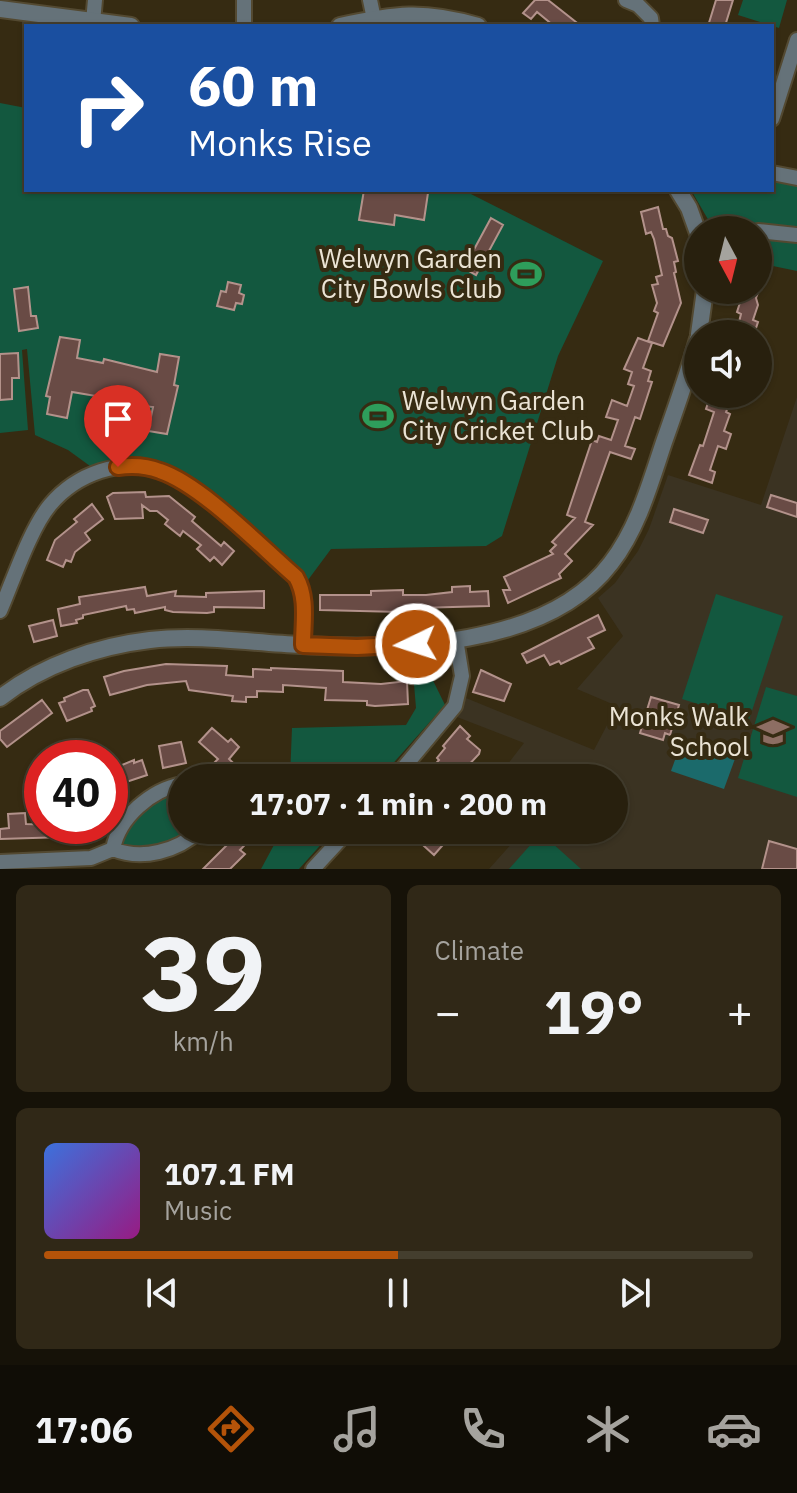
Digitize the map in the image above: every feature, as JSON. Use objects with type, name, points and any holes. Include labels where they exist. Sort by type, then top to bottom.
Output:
[{"type":"street","points":[[93,22],[95,0]]},
{"type":"street","points":[[244,0],[244,24]]},
{"type":"street","points":[[370,0],[374,19]]},
{"type":"street","points":[[626,0],[638,5],[651,18],[652,24]]},
{"type":"street","points":[[0,9],[112,24]]},
{"type":"street","points":[[350,24],[421,14],[444,16],[471,24]]},
{"type":"street","points":[[774,113],[797,40]]},
{"type":"street","points":[[774,173],[797,178]]},
{"type":"street","points":[[679,192],[692,216]]},
{"type":"street","points":[[772,232],[797,235]]},
{"type":"street","points":[[1,694],[68,661],[125,644],[166,638],[199,638],[303,645],[387,646],[456,639],[533,621],[557,610],[576,598],[610,566],[623,546],[638,518],[684,381]]},
{"type":"street","points":[[0,611],[48,507],[82,478],[131,466],[162,471],[184,483],[296,577],[304,603],[303,645]]},
{"type":"street","points":[[407,764],[455,706],[462,676],[456,639]]},
{"type":"street","points":[[113,849],[118,833],[138,807],[168,790]]},
{"type":"street","points":[[0,862],[91,858],[113,849],[126,854],[154,853],[180,844]]},
{"type":"street","points":[[313,869],[336,844]]},
{"type":"shaded area","points":[[797,397],[797,869],[489,869],[511,844],[628,844],[628,764],[508,764],[524,743],[457,717],[466,698],[594,750],[617,706],[577,689],[623,636],[598,598],[615,583],[638,551],[668,475],[761,505]]},
{"type":"green space","points":[[743,0],[787,0],[779,28],[738,15]]},
{"type":"green space","points":[[0,103],[24,108],[24,192],[467,192],[603,261],[558,356],[502,536],[486,546],[331,549],[308,580],[231,510],[187,478],[165,467],[145,462],[90,466],[68,450],[35,435],[27,349],[22,350],[28,430],[0,433]]},
{"type":"green space","points":[[774,180],[797,185],[797,231],[772,228],[772,216],[706,216],[692,192],[774,192]]},
{"type":"green space","points":[[772,239],[797,242],[797,271],[772,266]]},
{"type":"green space","points":[[716,594],[783,616],[749,720],[682,699]]},
{"type":"green space","points":[[422,658],[445,705],[392,764],[291,764],[292,728],[406,725],[416,708],[412,660]]},
{"type":"green space","points":[[766,687],[797,696],[797,797],[738,778]]},
{"type":"green space","points":[[168,795],[168,842],[141,848],[121,847],[120,844],[128,844],[128,830],[143,808]]},
{"type":"green space","points":[[274,844],[321,844],[299,869],[261,869]]},
{"type":"green space","points":[[531,844],[553,844],[581,869],[509,869]]},
{"type":"water","points":[[683,738],[736,756],[724,789],[671,771]]},
{"type":"building","points":[[535,0],[548,0],[578,24],[552,24],[537,12],[531,19],[523,13]]},
{"type":"building","points":[[716,0],[733,0],[726,24],[709,24]]},
{"type":"building","points":[[364,192],[428,193],[424,220],[395,215],[394,225],[359,220]]},
{"type":"building","points":[[658,207],[663,229],[672,238],[678,261],[674,262],[674,273],[681,303],[663,346],[648,341],[658,313],[654,311],[657,303],[652,285],[658,284],[656,277],[662,275],[654,239],[651,232],[646,234],[641,212]]},
{"type":"building","points":[[491,218],[503,225],[476,275],[464,268]]},
{"type":"building","points":[[228,282],[241,285],[239,293],[244,295],[242,304],[236,303],[234,310],[217,306],[221,291],[226,292]]},
{"type":"building","points":[[28,287],[31,316],[36,316],[38,328],[19,331],[14,289]]},
{"type":"building","points":[[740,304],[758,304],[753,320],[740,320],[741,314],[737,312]]},
{"type":"building","points":[[60,337],[80,340],[77,358],[103,363],[104,359],[157,372],[160,354],[179,357],[174,385],[178,386],[167,434],[148,431],[153,407],[102,401],[102,397],[72,392],[67,418],[47,414],[50,397],[46,396]]},
{"type":"building","points":[[638,338],[652,343],[643,368],[651,371],[648,381],[652,382],[640,419],[635,417],[625,446],[635,449],[631,459],[610,452],[585,522],[593,525],[565,554],[572,561],[559,574],[561,578],[508,603],[503,590],[510,590],[504,577],[553,554],[550,551],[556,545],[552,542],[575,518],[567,515],[592,440],[597,442],[599,436],[611,440],[618,420],[606,417],[612,400],[627,406],[634,386],[628,384],[632,372],[624,369]]},
{"type":"building","points":[[18,353],[19,378],[12,378],[12,399],[0,400],[0,354]]},
{"type":"building","points":[[728,408],[726,412],[730,414],[724,431],[731,434],[726,449],[718,446],[710,470],[715,472],[712,483],[689,475],[714,412],[706,409]]},
{"type":"building","points":[[145,492],[146,497],[169,496],[195,517],[192,521],[221,546],[224,542],[234,551],[222,565],[214,557],[210,561],[197,549],[201,545],[183,531],[180,536],[165,524],[168,520],[157,511],[150,511],[142,505],[143,518],[115,519],[107,497],[113,493]]},
{"type":"building","points":[[771,495],[797,503],[797,517],[767,507]]},
{"type":"building","points":[[92,504],[103,519],[85,533],[90,540],[75,552],[71,562],[66,560],[63,567],[47,560],[55,540],[77,522],[74,519]]},
{"type":"building","points":[[674,509],[708,520],[703,533],[670,522]]},
{"type":"building","points":[[470,586],[470,592],[488,591],[489,606],[416,608],[399,612],[320,610],[320,595],[371,595],[371,591],[403,590],[403,595],[426,595],[452,592],[452,587]]},
{"type":"building","points":[[145,587],[147,596],[176,591],[175,596],[206,597],[206,593],[264,591],[264,608],[214,607],[214,612],[207,613],[173,612],[165,610],[165,607],[135,613],[134,609],[127,610],[126,606],[83,615],[83,618],[76,620],[77,623],[61,626],[58,609],[80,604],[79,597]]},
{"type":"building","points":[[598,615],[605,630],[588,638],[594,648],[561,664],[559,661],[550,665],[544,655],[527,663],[522,654]]},
{"type":"building","points":[[53,620],[57,636],[34,642],[29,626]]},
{"type":"building","points":[[166,664],[227,666],[226,675],[253,677],[253,669],[271,668],[343,671],[343,682],[381,684],[407,681],[408,704],[375,706],[367,705],[367,701],[325,700],[326,688],[283,685],[283,692],[257,691],[257,697],[246,697],[246,702],[232,701],[233,696],[189,690],[186,681],[147,685],[110,695],[104,677]]},
{"type":"building","points":[[481,670],[511,684],[504,701],[473,692]]},
{"type":"building","points":[[88,690],[95,706],[91,708],[92,711],[67,721],[59,703]]},
{"type":"building","points":[[651,697],[679,705],[670,735],[665,733],[663,740],[640,733]]},
{"type":"building","points":[[42,700],[52,713],[7,747],[0,739],[0,731]]},
{"type":"building","points":[[460,726],[470,736],[467,739],[480,750],[470,764],[435,764],[445,748],[443,746]]},
{"type":"building","points":[[212,728],[228,742],[231,739],[239,747],[229,759],[234,764],[213,764],[218,759],[199,742]]},
{"type":"building","points":[[181,742],[186,763],[168,764],[163,768],[159,746]]},
{"type":"building","points":[[142,760],[147,775],[128,781],[128,762]]},
{"type":"building","points":[[24,813],[24,838],[0,839],[0,829],[9,828],[8,814]]},
{"type":"building","points":[[769,841],[797,849],[797,869],[762,869]]},
{"type":"building","points":[[228,844],[246,844],[240,850],[245,854],[230,869],[203,869]]},
{"type":"building","points":[[422,844],[444,844],[434,855]]},
{"type":"place","name":"Welwyn Garden City Bowls Club","points":[[526,274]]},
{"type":"place","name":"Welwyn Garden City Cricket Club","points":[[378,416]]},
{"type":"place","name":"Monks Walk School","points":[[773,732]]},
{"type":"route","points":[[118,467],[162,471],[184,483],[296,577],[304,603],[303,645],[357,647],[416,644]]}]
